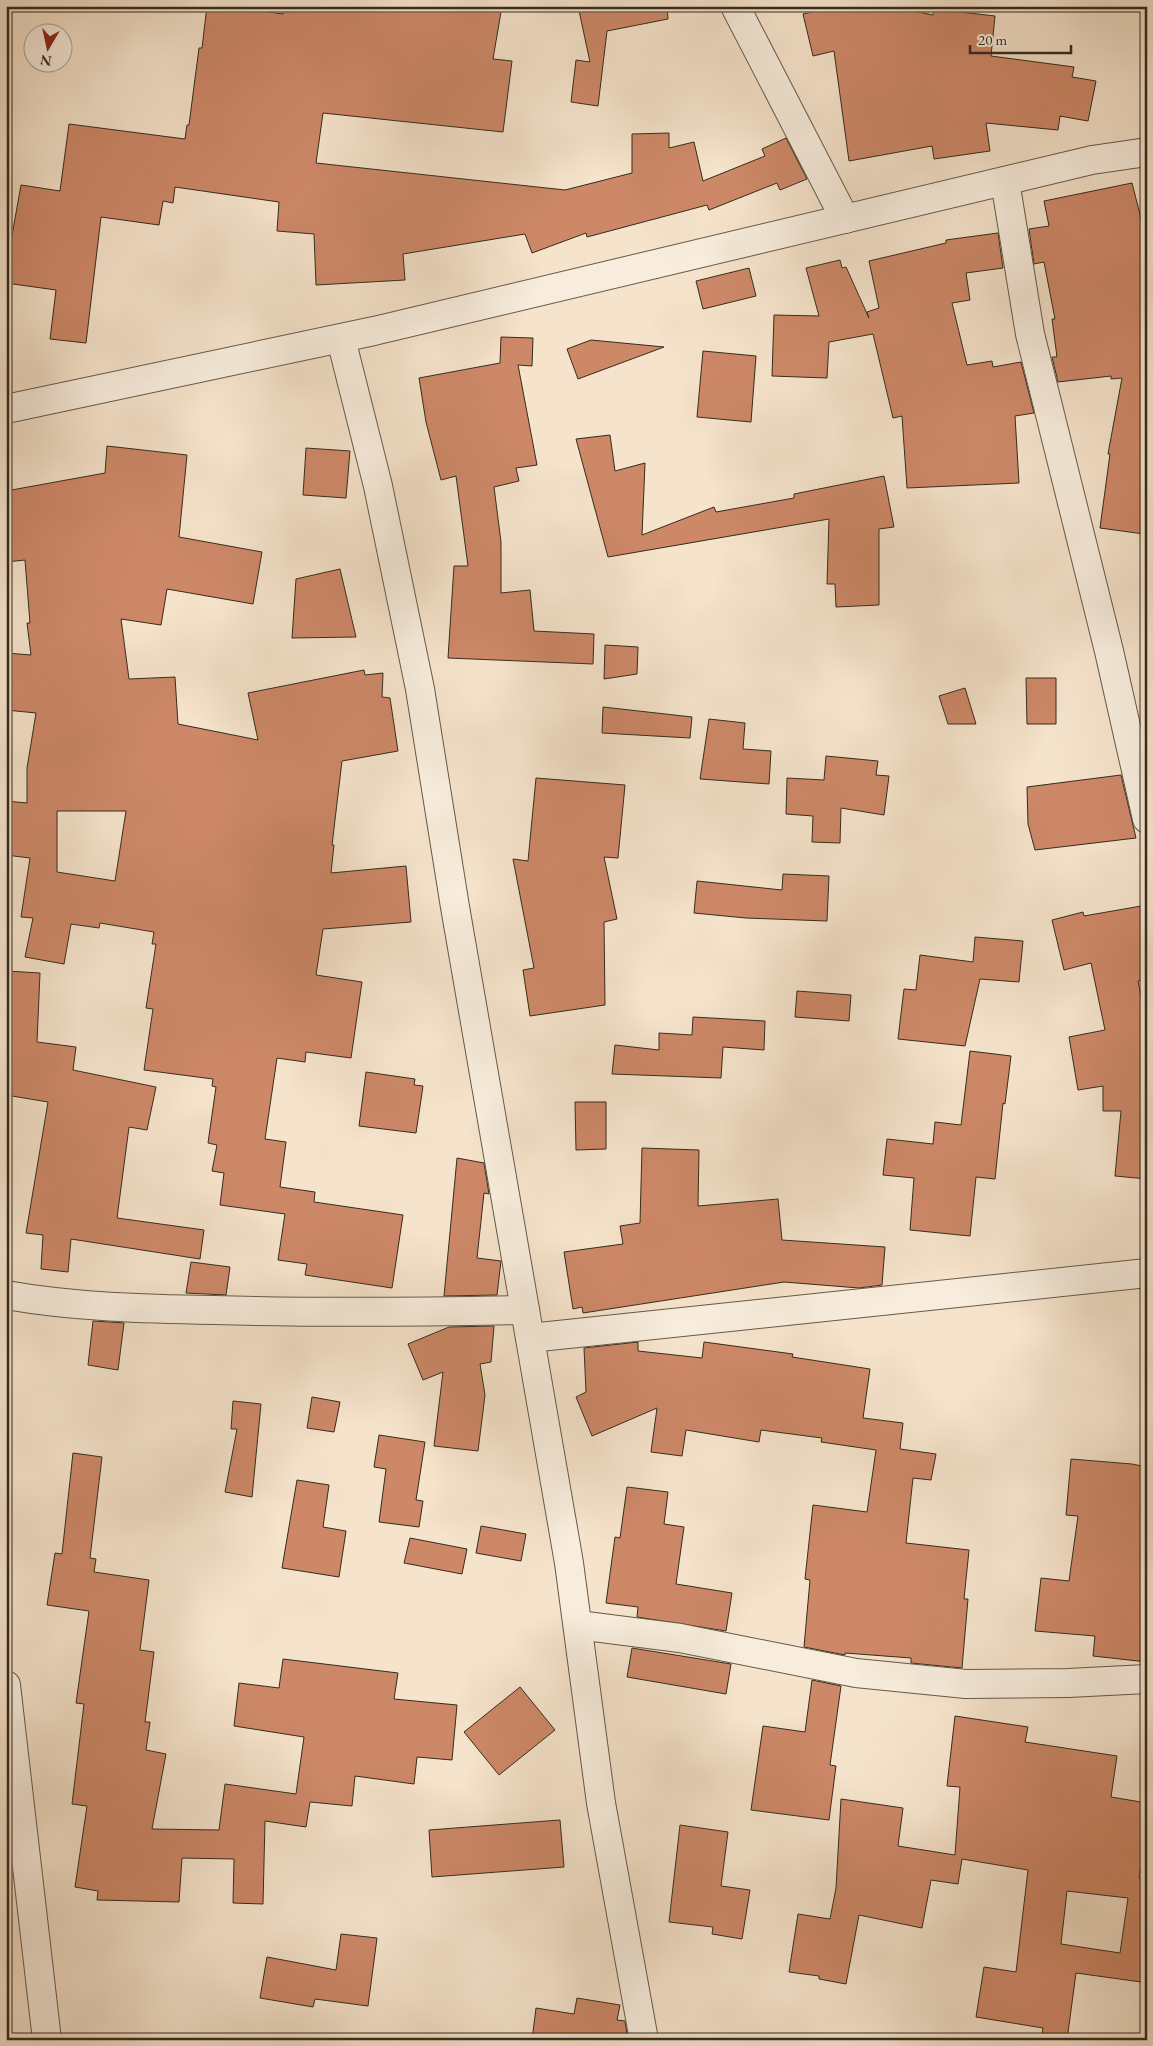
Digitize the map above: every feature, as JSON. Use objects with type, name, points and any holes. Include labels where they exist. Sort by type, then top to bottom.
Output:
[{"type":"street","points":[[735,6],[845,219]]},
{"type":"street","points":[[6,409],[341,338],[1092,160],[1147,152]]},
{"type":"street","points":[[1005,181],[1030,334],[1109,651],[1147,819]]},
{"type":"street","points":[[341,338],[378,486],[420,688],[455,907],[569,1563],[601,1803],[644,2040]]},
{"type":"street","points":[[530,1338],[1147,1273]]},
{"type":"street","points":[[6,1295],[38,1300],[161,1309],[331,1313],[525,1310]]},
{"type":"street","points":[[578,1626],[680,1638],[856,1673],[966,1684],[1068,1683],[1147,1679]]},
{"type":"street","points":[[7,1698],[47,2040]]},
{"type":"building","points":[[207,6],[227,6],[283,14],[284,6],[502,6],[493,59],[512,61],[503,132],[323,113],[316,163],[565,190],[632,173],[632,134],[669,133],[669,148],[694,142],[703,181],[765,156],[762,149],[786,138],[807,179],[780,190],[777,183],[709,210],[707,205],[587,237],[586,233],[532,253],[525,234],[403,254],[405,280],[316,285],[314,234],[277,231],[279,202],[175,187],[173,203],[163,201],[159,225],[101,217],[86,343],[50,339],[56,290],[6,283],[6,269],[21,185],[60,191],[69,124],[185,139],[187,125],[189,125],[199,48],[202,48]]},
{"type":"building","points":[[578,6],[667,6],[668,19],[607,31],[598,106],[571,102],[576,60],[590,62]]},
{"type":"building","points":[[837,6],[890,6],[933,15],[934,9],[995,16],[991,56],[1074,67],[1072,77],[1096,81],[1088,121],[1060,116],[1058,130],[986,123],[990,151],[934,159],[932,146],[849,161],[834,51],[813,56],[803,14]]},
{"type":"building","points":[[1132,183],[1147,242],[1147,511],[1144,534],[1100,528],[1110,454],[1108,454],[1122,378],[1111,379],[1111,376],[1058,382],[1052,357],[1057,357],[1052,319],[1055,319],[1044,262],[1034,264],[1029,229],[1049,226],[1044,201]]},
{"type":"building","points":[[998,233],[1003,268],[966,273],[970,300],[952,303],[967,365],[992,361],[993,367],[1021,362],[1034,413],[1015,416],[1019,483],[907,488],[902,416],[893,418],[873,334],[829,342],[827,378],[772,376],[774,315],[819,316],[806,268],[840,260],[842,268],[846,267],[869,318],[867,312],[879,308],[869,261],[946,243],[946,240]]},
{"type":"building","points":[[749,268],[756,296],[703,309],[696,281]]},
{"type":"building","points":[[501,337],[533,338],[532,366],[518,365],[537,465],[516,468],[519,481],[494,487],[501,542],[501,593],[530,590],[534,631],[594,634],[593,664],[448,658],[454,566],[468,566],[456,476],[441,480],[426,422],[419,378],[500,363]]},
{"type":"building","points":[[591,340],[664,347],[578,379],[567,349]]},
{"type":"building","points":[[703,351],[756,356],[751,422],[697,417]]},
{"type":"building","points":[[610,435],[615,471],[645,463],[642,535],[714,507],[716,512],[794,498],[794,494],[884,476],[894,527],[879,529],[879,605],[836,607],[835,584],[827,584],[829,519],[608,557],[576,439]]},
{"type":"building","points":[[107,446],[187,455],[179,537],[262,552],[253,604],[167,589],[161,625],[121,619],[129,679],[175,677],[178,724],[258,740],[248,693],[364,670],[365,675],[383,673],[382,697],[390,698],[398,751],[342,761],[332,845],[334,845],[331,873],[406,866],[411,922],[323,929],[316,975],[362,982],[351,1058],[306,1052],[305,1062],[277,1058],[265,1139],[286,1142],[280,1187],[315,1192],[314,1202],[403,1215],[392,1288],[305,1275],[307,1264],[278,1260],[285,1214],[220,1205],[224,1173],[212,1171],[217,1145],[208,1143],[216,1087],[212,1086],[213,1079],[144,1070],[153,1009],[146,1008],[156,944],[152,944],[154,932],[100,923],[99,928],[71,924],[64,964],[25,957],[33,918],[21,917],[30,858],[6,855],[6,801],[27,803],[27,768],[36,713],[6,710],[6,653],[31,655],[27,623],[30,623],[25,560],[6,562],[6,491],[105,473]],"holes":[[[57,811],[126,811],[115,881],[57,872]]]},
{"type":"building","points":[[306,448],[350,451],[346,498],[303,495]]},
{"type":"building","points":[[340,569],[356,637],[292,638],[296,579]]},
{"type":"building","points":[[605,645],[638,647],[637,674],[604,679]]},
{"type":"building","points":[[1026,678],[1056,678],[1056,724],[1027,724]]},
{"type":"building","points":[[965,688],[976,724],[948,724],[939,696]]},
{"type":"building","points":[[603,707],[692,717],[690,738],[602,733]]},
{"type":"building","points":[[709,719],[745,723],[743,749],[771,751],[769,784],[700,779]]},
{"type":"building","points":[[826,756],[878,761],[876,775],[889,776],[884,815],[841,808],[840,843],[812,842],[813,816],[786,814],[787,778],[824,780]]},
{"type":"building","points":[[1121,775],[1136,838],[1035,850],[1028,824],[1027,787]]},
{"type":"building","points":[[536,778],[625,785],[618,858],[604,857],[617,919],[604,922],[605,1005],[530,1016],[523,970],[534,968],[513,859],[528,861]]},
{"type":"building","points":[[783,874],[829,876],[827,921],[746,918],[694,913],[697,881],[782,890]]},
{"type":"building","points":[[1147,905],[1147,979],[1138,981],[1147,1024],[1147,1179],[1115,1176],[1121,1111],[1103,1111],[1103,1086],[1078,1090],[1069,1037],[1105,1030],[1091,963],[1064,970],[1052,920],[1083,912],[1084,916]]},
{"type":"building","points":[[975,937],[1023,941],[1019,982],[980,979],[965,1046],[898,1039],[904,989],[916,990],[920,955],[973,962]]},
{"type":"building","points":[[6,971],[40,973],[37,1042],[76,1047],[73,1070],[156,1087],[147,1130],[129,1127],[117,1218],[204,1230],[200,1259],[71,1239],[68,1272],[41,1269],[43,1235],[26,1233],[48,1102],[6,1095]]},
{"type":"building","points":[[797,991],[851,995],[849,1021],[795,1017]]},
{"type":"building","points":[[693,1017],[765,1021],[764,1050],[723,1047],[721,1078],[612,1074],[615,1045],[659,1050],[659,1033],[692,1035]]},
{"type":"building","points":[[970,1051],[1011,1056],[1005,1104],[1003,1103],[995,1179],[976,1177],[970,1236],[910,1230],[914,1178],[883,1175],[887,1139],[933,1144],[935,1122],[961,1125]]},
{"type":"building","points":[[366,1072],[415,1079],[414,1085],[423,1086],[416,1133],[359,1126]]},
{"type":"building","points":[[575,1102],[606,1102],[606,1149],[576,1150]]},
{"type":"building","points":[[642,1148],[699,1150],[698,1206],[778,1199],[782,1240],[885,1247],[882,1285],[859,1288],[784,1282],[583,1313],[582,1307],[573,1309],[564,1252],[623,1244],[620,1226],[640,1223]]},
{"type":"building","points":[[457,1158],[484,1163],[489,1194],[484,1193],[477,1258],[501,1261],[497,1295],[444,1296]]},
{"type":"building","points":[[191,1262],[230,1267],[226,1295],[186,1293]]},
{"type":"building","points":[[93,1321],[124,1323],[118,1370],[88,1365]]},
{"type":"building","points":[[494,1326],[491,1362],[480,1364],[485,1395],[478,1451],[434,1446],[443,1372],[423,1380],[408,1344],[449,1327]]},
{"type":"building","points":[[638,1342],[638,1351],[702,1358],[704,1342],[793,1354],[792,1357],[870,1369],[863,1418],[903,1423],[900,1449],[936,1454],[931,1480],[913,1478],[906,1543],[969,1550],[964,1599],[968,1599],[962,1668],[911,1663],[911,1658],[845,1653],[845,1655],[804,1647],[810,1580],[805,1579],[813,1505],[867,1512],[876,1450],[821,1442],[822,1438],[761,1430],[759,1442],[686,1430],[682,1456],[651,1452],[657,1408],[592,1436],[576,1397],[586,1392],[584,1348]]},
{"type":"building","points":[[312,1397],[340,1402],[334,1432],[307,1428]]},
{"type":"building","points":[[233,1401],[261,1404],[252,1497],[225,1492],[237,1429],[231,1429]]},
{"type":"building","points":[[379,1435],[425,1442],[416,1500],[423,1501],[419,1527],[379,1522],[386,1469],[374,1467]]},
{"type":"building","points":[[73,1453],[102,1457],[90,1558],[96,1559],[94,1572],[149,1580],[140,1650],[154,1652],[145,1722],[150,1722],[146,1750],[166,1754],[152,1829],[219,1830],[225,1784],[296,1794],[304,1737],[234,1726],[239,1683],[279,1688],[283,1659],[398,1673],[394,1699],[457,1705],[452,1760],[417,1757],[414,1784],[355,1776],[352,1806],[310,1802],[306,1827],[265,1821],[263,1904],[233,1903],[234,1859],[182,1858],[179,1902],[97,1900],[98,1891],[75,1887],[87,1806],[72,1804],[84,1704],[76,1703],[89,1611],[47,1605],[55,1553],[62,1554]]},
{"type":"building","points":[[1071,1459],[1147,1467],[1147,1662],[1093,1656],[1095,1636],[1035,1631],[1041,1578],[1069,1581],[1078,1516],[1066,1515]]},
{"type":"building","points":[[297,1480],[329,1485],[323,1527],[346,1531],[339,1577],[282,1568]]},
{"type":"building","points":[[627,1487],[668,1492],[664,1524],[684,1527],[676,1584],[732,1593],[726,1631],[637,1617],[638,1607],[606,1603],[615,1537],[620,1538]]},
{"type":"building","points":[[481,1526],[526,1534],[521,1561],[476,1553]]},
{"type":"building","points":[[410,1538],[467,1549],[462,1574],[404,1563]]},
{"type":"building","points":[[632,1648],[731,1664],[726,1694],[627,1677]]},
{"type":"building","points":[[812,1680],[841,1686],[830,1765],[836,1766],[829,1820],[751,1810],[763,1726],[805,1732]]},
{"type":"building","points":[[520,1687],[555,1730],[499,1775],[464,1732]]},
{"type":"building","points":[[955,1716],[1028,1727],[1025,1742],[1117,1756],[1111,1797],[1147,1803],[1147,1836],[1139,1878],[1147,1879],[1147,1943],[1141,1982],[1076,1973],[1067,2040],[1041,2040],[1043,2028],[976,2017],[984,1967],[1016,1972],[1028,1870],[962,1859],[958,1884],[931,1880],[922,1928],[859,1915],[846,1984],[819,1979],[819,1976],[789,1972],[798,1914],[830,1919],[836,1888],[841,1799],[903,1808],[898,1846],[955,1855],[960,1787],[947,1786]],"holes":[[[1067,1891],[1128,1898],[1120,1953],[1061,1944]]]},
{"type":"building","points":[[560,1820],[564,1867],[432,1877],[429,1830]]},
{"type":"building","points":[[680,1825],[728,1832],[721,1886],[750,1890],[742,1939],[712,1934],[713,1927],[669,1922]]},
{"type":"building","points":[[341,1934],[377,1938],[368,2006],[315,1999],[313,2007],[260,1998],[267,1957],[336,1970]]},
{"type":"building","points":[[577,1998],[620,2005],[617,2020],[625,2021],[628,2040],[532,2040],[536,2008],[574,2014]]}]
